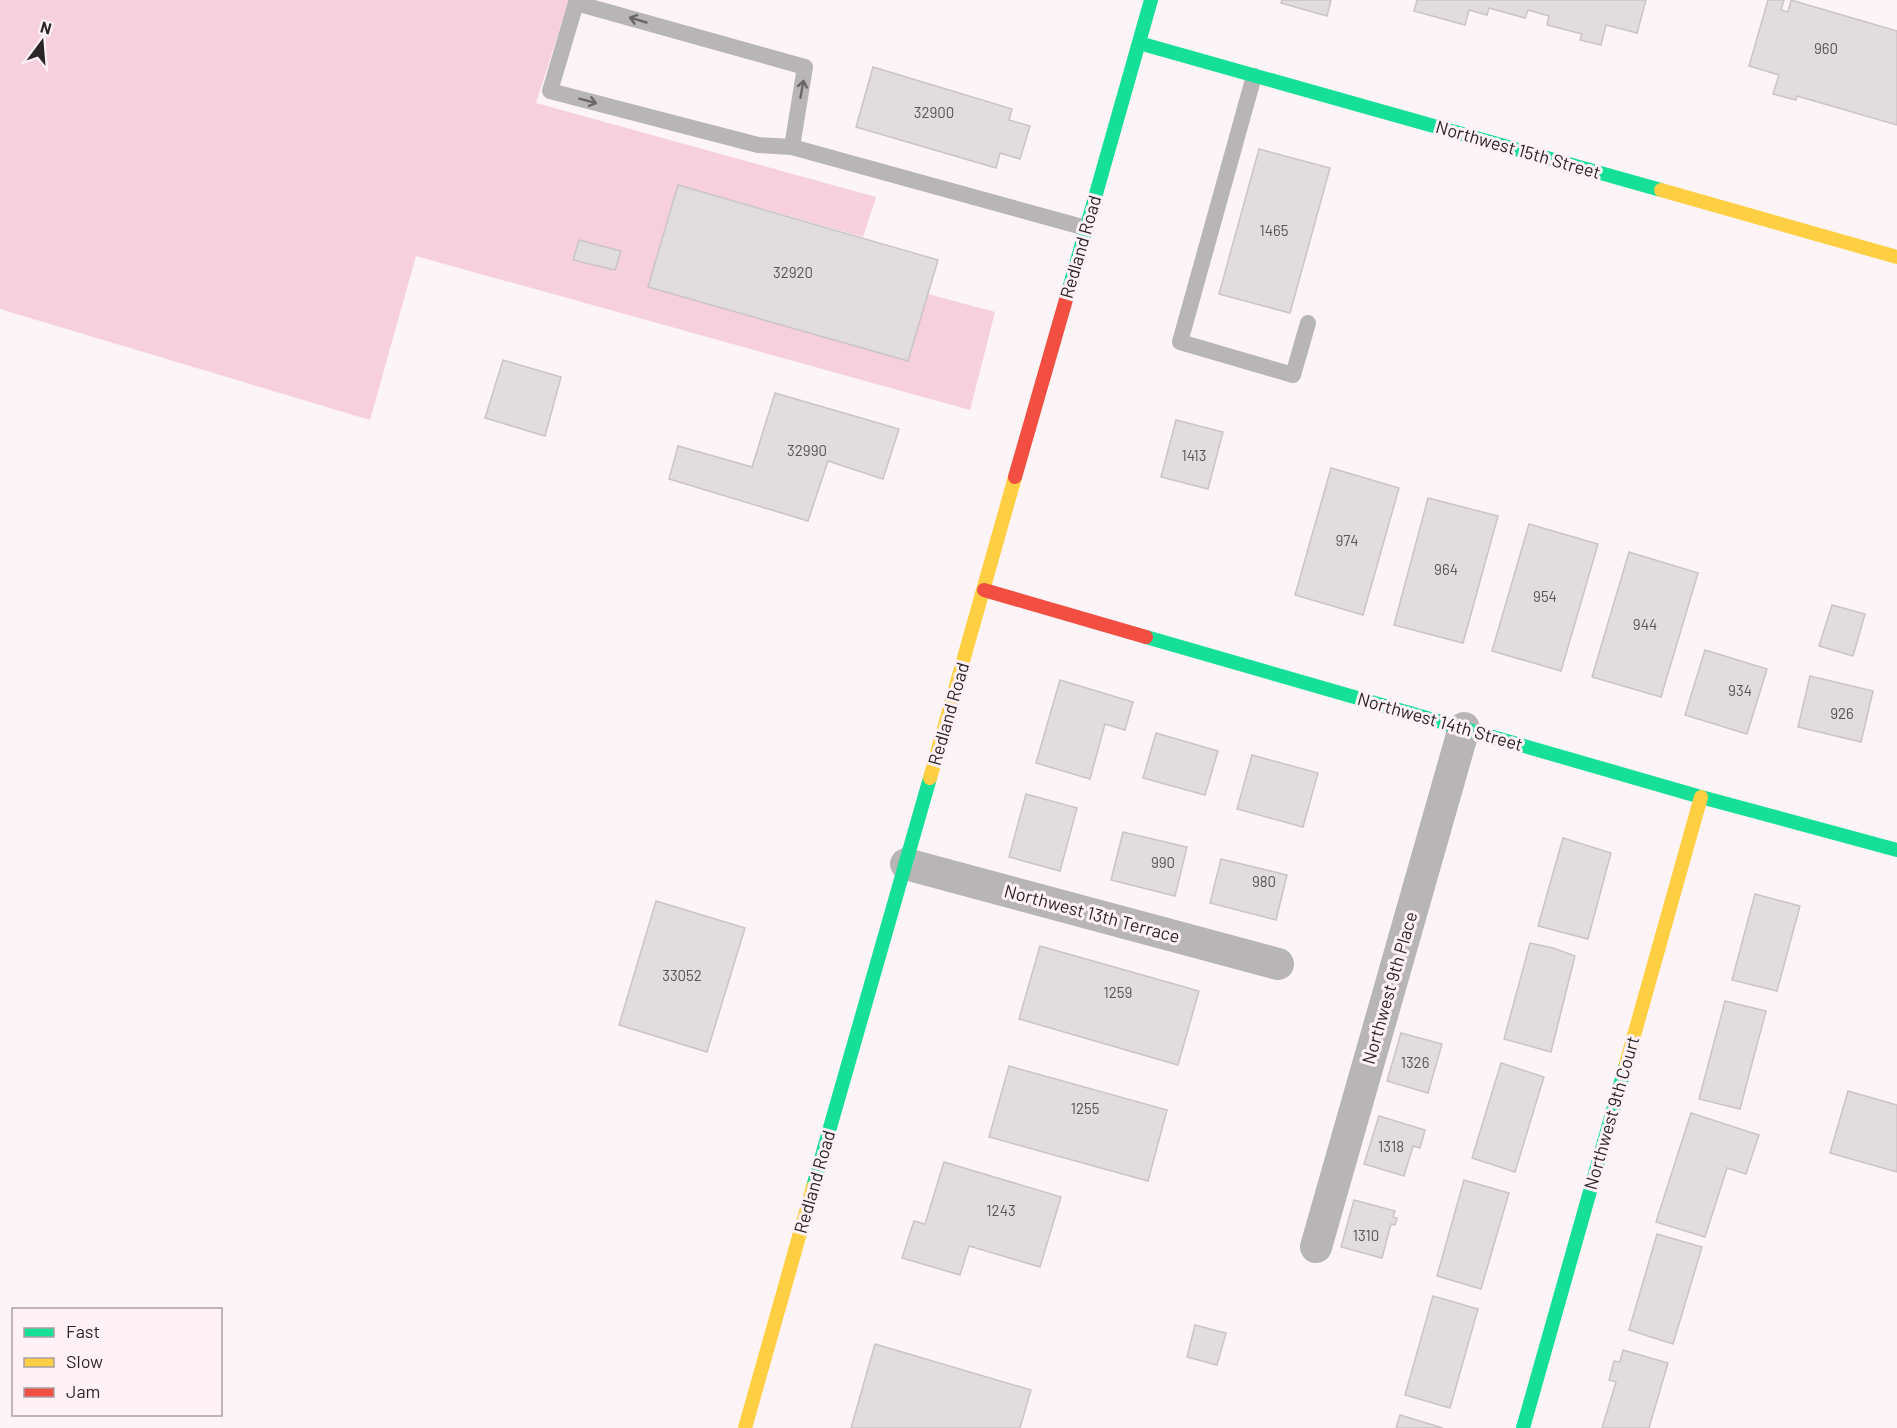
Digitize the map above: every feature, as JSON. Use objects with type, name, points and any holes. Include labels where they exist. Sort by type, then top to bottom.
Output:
[{"type":"street","name":"Redland Road","points":[[745,1428],[1151,0]]},
{"type":"street","name":"Northwest 15th Street","points":[[1139,43],[1897,257]]},
{"type":"street","name":"Northwest 14th Street","points":[[984,590],[1701,797],[1897,850]]},
{"type":"street","name":"Northwest 9th Place","points":[[1316,1247],[1464,728]]},
{"type":"street","name":"Northwest 9th Court","points":[[1523,1428],[1701,797]]},
{"type":"street","name":"Northwest 13th Terrace","points":[[906,864],[1278,964]]},
{"type":"lane","points":[[792,147],[805,67],[576,3],[550,91],[758,145],[792,147],[1086,228]]},
{"type":"lane","points":[[1254,76],[1180,342],[1293,375],[1308,323]]},
{"type":"shaded area","points":[[0,0],[569,0],[536,103],[876,197],[863,237],[678,185],[649,287],[908,361],[928,294],[995,312],[970,410],[416,256],[370,420],[0,309]]},
{"type":"building","points":[[1282,0],[1331,0],[1327,16],[1281,3]]},
{"type":"building","points":[[1417,0],[1646,0],[1637,33],[1606,25],[1601,45],[1580,40],[1582,34],[1547,25],[1549,16],[1528,10],[1525,18],[1489,8],[1487,15],[1469,10],[1465,25],[1414,11]]},
{"type":"building","points":[[1768,0],[1784,0],[1781,10],[1788,12],[1791,0],[1897,31],[1897,125],[1797,96],[1796,100],[1773,94],[1779,75],[1749,66]]},
{"type":"building","points":[[873,67],[1012,109],[1009,120],[1030,126],[1020,159],[1000,153],[996,168],[856,127]]},
{"type":"building","points":[[1259,149],[1330,168],[1290,313],[1219,294]]},
{"type":"building","points":[[678,185],[938,260],[908,361],[648,287]]},
{"type":"building","points":[[579,240],[621,251],[615,270],[573,260]]},
{"type":"building","points":[[503,360],[561,377],[545,436],[485,418]]},
{"type":"building","points":[[775,393],[899,429],[883,479],[828,461],[808,521],[669,479],[678,446],[752,467]]},
{"type":"building","points":[[1176,420],[1223,432],[1208,489],[1161,477]]},
{"type":"building","points":[[1331,468],[1399,488],[1363,615],[1295,595]]},
{"type":"building","points":[[1428,498],[1498,516],[1463,643],[1394,625]]},
{"type":"building","points":[[1529,524],[1598,544],[1561,671],[1492,651]]},
{"type":"building","points":[[1629,552],[1698,573],[1661,697],[1592,677]]},
{"type":"building","points":[[1832,605],[1865,614],[1853,656],[1819,646]]},
{"type":"building","points":[[1705,650],[1767,669],[1747,734],[1685,715]]},
{"type":"building","points":[[1810,676],[1873,691],[1861,742],[1798,727]]},
{"type":"building","points":[[1060,680],[1133,702],[1125,730],[1105,724],[1090,779],[1036,763]]},
{"type":"building","points":[[1156,733],[1218,751],[1205,795],[1143,778]]},
{"type":"building","points":[[1252,755],[1318,773],[1303,827],[1237,809]]},
{"type":"building","points":[[1026,794],[1077,808],[1060,871],[1009,857]]},
{"type":"building","points":[[1123,832],[1187,847],[1175,896],[1111,880]]},
{"type":"building","points":[[1563,838],[1611,853],[1588,939],[1538,926]]},
{"type":"building","points":[[1221,859],[1287,875],[1276,920],[1210,903]]},
{"type":"building","points":[[1755,894],[1800,906],[1777,991],[1732,980]]},
{"type":"building","points":[[656,901],[745,928],[707,1052],[619,1025]]},
{"type":"building","points":[[1530,943],[1575,956],[1551,1052],[1504,1039]]},
{"type":"building","points":[[1040,946],[1199,991],[1178,1065],[1019,1019]]},
{"type":"building","points":[[1725,1001],[1766,1011],[1740,1109],[1699,1099]]},
{"type":"building","points":[[1401,1033],[1442,1044],[1428,1093],[1387,1081]]},
{"type":"building","points":[[1501,1063],[1544,1077],[1515,1172],[1472,1158]]},
{"type":"building","points":[[1009,1066],[1167,1110],[1148,1181],[989,1137]]},
{"type":"building","points":[[1848,1091],[1897,1105],[1897,1172],[1830,1153]]},
{"type":"building","points":[[1691,1113],[1759,1135],[1746,1174],[1727,1168],[1705,1237],[1656,1222]]},
{"type":"building","points":[[1379,1116],[1425,1130],[1420,1148],[1413,1146],[1404,1176],[1364,1164]]},
{"type":"building","points":[[944,1162],[1061,1197],[1040,1267],[969,1246],[960,1275],[902,1258],[914,1221],[925,1224]]},
{"type":"building","points":[[1464,1180],[1509,1193],[1481,1289],[1437,1276]]},
{"type":"building","points":[[1354,1200],[1395,1211],[1393,1217],[1397,1218],[1395,1225],[1391,1224],[1382,1258],[1341,1247]]},
{"type":"building","points":[[1657,1234],[1702,1247],[1673,1344],[1629,1330]]},
{"type":"building","points":[[1433,1296],[1478,1309],[1450,1408],[1405,1395]]},
{"type":"building","points":[[1195,1325],[1226,1333],[1217,1365],[1187,1357]]},
{"type":"building","points":[[875,1344],[1031,1390],[1020,1428],[851,1428]]},
{"type":"building","points":[[1623,1350],[1668,1363],[1649,1428],[1602,1428],[1616,1382],[1609,1380],[1614,1361],[1620,1362]]},
{"type":"building","points":[[1400,1415],[1443,1428],[1396,1428]]},
{"type":"traffic: fast","points":[[1069,289],[1151,0]]},
{"type":"traffic: fast","points":[[1139,43],[1661,190]]},
{"type":"traffic: fast","points":[[1146,637],[1701,797],[1897,850]]},
{"type":"traffic: fast","points":[[813,1187],[930,778]]},
{"type":"traffic: fast","points":[[1523,1428],[1626,1064]]},
{"type":"traffic: slow","points":[[1661,190],[1897,257]]},
{"type":"traffic: slow","points":[[930,778],[1015,477]]},
{"type":"traffic: slow","points":[[1626,1064],[1701,797]]},
{"type":"traffic: slow","points":[[745,1428],[813,1187]]},
{"type":"traffic: jam","points":[[1015,477],[1069,289]]},
{"type":"traffic: jam","points":[[984,590],[1146,637]]}]
